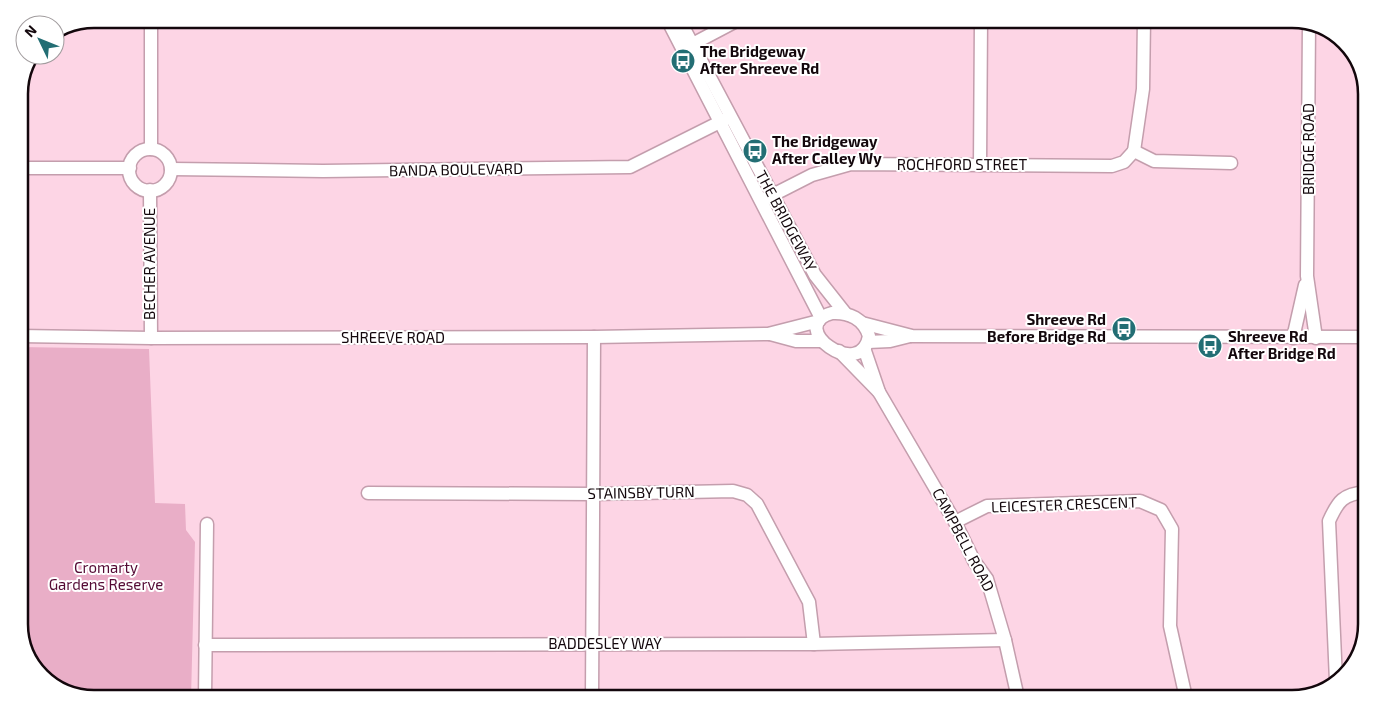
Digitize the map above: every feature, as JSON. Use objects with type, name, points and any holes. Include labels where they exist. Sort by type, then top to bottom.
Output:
[{"type":"street","points":[[150,149],[151,28]]},
{"type":"street","name":"THE BRIDGEWAY","points":[[674,28],[688,47]]},
{"type":"street","name":"THE BRIDGEWAY","points":[[682,28],[688,47],[767,198],[815,275],[845,313]]},
{"type":"street","points":[[688,47],[723,28]]},
{"type":"street","points":[[980,166],[981,28]]},
{"type":"street","points":[[1144,28],[1144,89],[1134,151],[1154,161],[1231,164]]},
{"type":"street","name":"BRIDGE ROAD","points":[[1309,30],[1308,276],[1316,338]]},
{"type":"street","name":"BANDA BOULEVARD","points":[[171,169],[323,171],[630,167],[725,119]]},
{"type":"street","points":[[150,149],[163,153],[169,160],[171,169],[165,184],[150,190],[135,183],[130,168],[137,154],[150,149]]},
{"type":"street","name":"ROCHFORD STREET","points":[[767,198],[812,174],[851,164],[1112,166],[1124,162],[1134,151]]},
{"type":"street","points":[[28,168],[130,168]]},
{"type":"street","name":"BECHER AVENUE","points":[[150,190],[151,338]]},
{"type":"street","name":"THE BRIDGEWAY","points":[[767,198],[820,319]]},
{"type":"street","name":"BRIDGE ROAD","points":[[1293,338],[1308,276]]},
{"type":"street","name":"SHREEVE ROAD","points":[[768,334],[820,319],[832,313],[845,313]]},
{"type":"street","points":[[845,313],[862,323],[912,336],[1357,337]]},
{"type":"street","points":[[820,319],[817,333],[821,341]]},
{"type":"street","points":[[839,351],[859,352],[866,345],[869,336],[862,323]]},
{"type":"street","name":"SHREEVE ROAD","points":[[28,336],[151,338],[594,337],[768,334],[796,341],[821,341],[839,351]]},
{"type":"street","points":[[866,345],[890,342],[912,336]]},
{"type":"street","points":[[592,690],[594,337]]},
{"type":"street","name":"CAMPBELL ROAD","points":[[866,345],[879,392]]},
{"type":"street","name":"CAMPBELL ROAD","points":[[839,351],[879,392],[955,522],[974,561],[987,579],[1005,640],[1016,690]]},
{"type":"street","name":"STAINSBY TURN","points":[[368,493],[593,494],[733,491],[747,495],[757,504],[809,602],[814,644]]},
{"type":"street","points":[[1336,672],[1329,521],[1336,503],[1352,493],[1358,493]]},
{"type":"street","name":"LEICESTER CRESCENT","points":[[955,522],[987,506],[1140,501],[1161,510],[1172,529],[1170,626],[1184,690]]},
{"type":"street","points":[[205,690],[207,524]]},
{"type":"street","name":"BADDESLEY WAY","points":[[205,645],[814,644],[1005,640]]},
{"type":"green space","name":"Cromarty Gardens Reserve","points":[[28,347],[149,349],[155,503],[185,504],[186,530],[195,542],[191,690],[94,690],[81,688],[64,683],[44,667],[34,653],[28,628]]},
{"type":"place","name":"The Bridgeway After Shreeve Rd","points":[[683,61]]},
{"type":"place","name":"The Bridgeway After Calley Wy","points":[[755,151]]},
{"type":"place","name":"Shreeve Rd Before Bridge Rd","points":[[1124,329]]},
{"type":"place","name":"Shreeve Rd After Bridge Rd","points":[[1210,346]]}]
